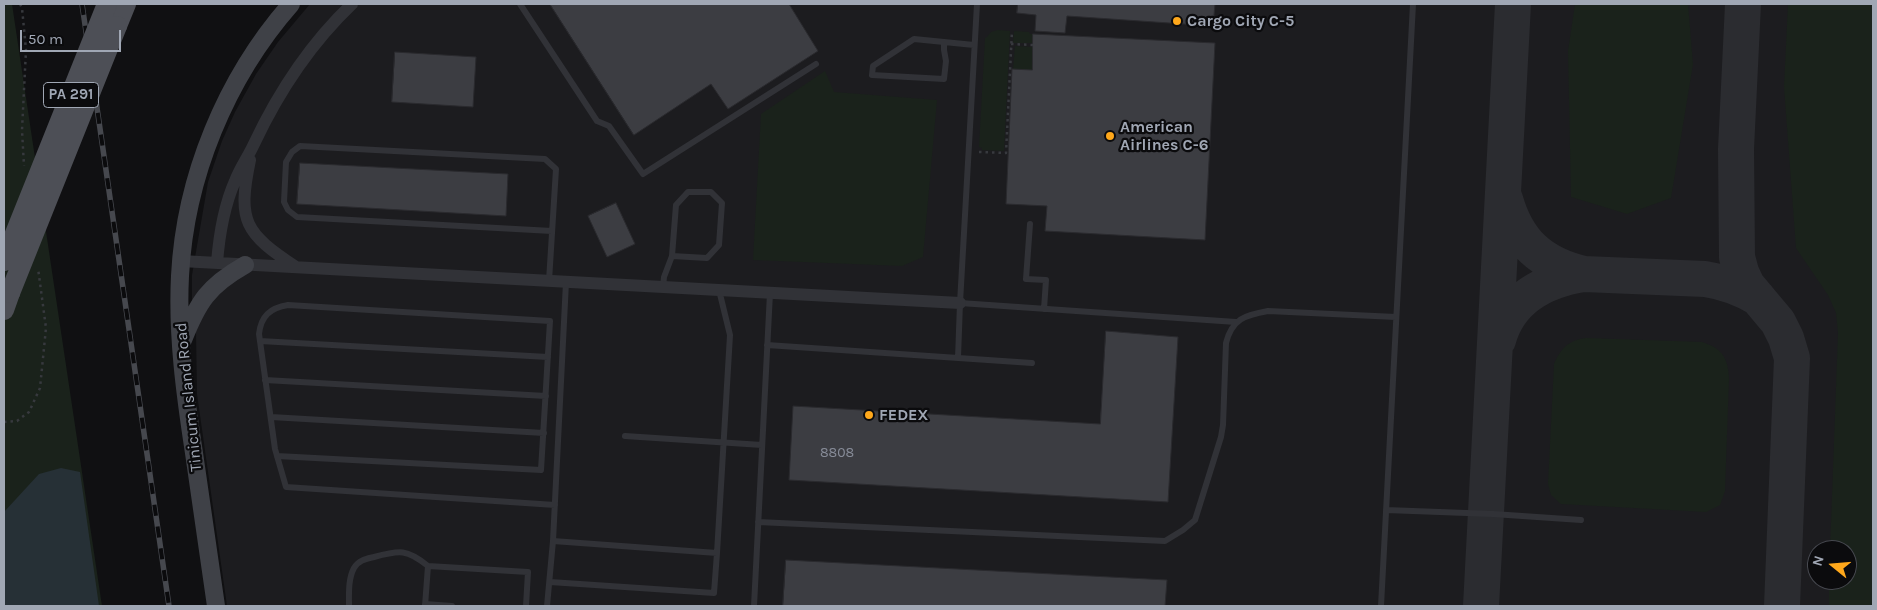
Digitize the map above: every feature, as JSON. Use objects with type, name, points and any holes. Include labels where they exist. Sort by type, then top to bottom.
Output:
[{"type":"main road","name":"PA 291","points":[[4,262],[107,4]]},
{"type":"main road","name":"PA 291","points":[[7,301],[126,4]]},
{"type":"street","name":"Tinicum Island Road","points":[[216,606],[180,348],[182,261],[187,222],[195,186],[208,144],[223,107],[253,52],[291,4]]},
{"type":"street","points":[[217,263],[233,187],[277,98],[300,62],[352,4]]},
{"type":"street","points":[[254,146],[244,191],[247,220],[260,242],[296,267]]},
{"type":"street","points":[[182,261],[960,303]]},
{"type":"street","points":[[180,348],[191,320],[202,300],[216,284],[245,265]]},
{"type":"lane","points":[[520,4],[598,122],[609,126],[643,174],[816,64]]},
{"type":"lane","points":[[958,358],[977,4]]},
{"type":"lane","points":[[1381,606],[1413,4]]},
{"type":"lane","points":[[944,42],[946,61],[944,80],[872,75],[873,66],[914,39],[944,42],[974,45]]},
{"type":"lane","points":[[549,281],[556,168],[545,159],[300,146],[292,152],[286,162],[284,202],[288,210],[298,217],[552,231]]},
{"type":"lane","points":[[663,288],[664,278],[672,256],[676,204],[688,192],[711,192],[722,203],[719,245],[707,258],[672,256]]},
{"type":"lane","points":[[1030,224],[1026,279],[1046,280],[1044,309]]},
{"type":"lane","points":[[547,606],[553,541],[566,282]]},
{"type":"lane","points":[[550,582],[714,593],[730,335],[719,290]]},
{"type":"lane","points":[[754,606],[770,293]]},
{"type":"lane","points":[[960,303],[1236,322]]},
{"type":"lane","points":[[277,456],[542,470],[550,321],[297,306],[277,307],[267,313],[260,323],[260,341],[277,456],[286,487],[555,505]]},
{"type":"lane","points":[[758,522],[1165,542],[1195,520],[1221,437],[1226,343],[1228,335],[1236,322],[1250,314],[1268,311],[1396,317]]},
{"type":"lane","points":[[260,341],[548,357]]},
{"type":"lane","points":[[767,345],[1032,364]]},
{"type":"lane","points":[[265,380],[546,396]]},
{"type":"lane","points":[[271,417],[544,433]]},
{"type":"lane","points":[[625,436],[762,444]]},
{"type":"lane","points":[[1386,510],[1581,520]]},
{"type":"lane","points":[[553,541],[717,553]]},
{"type":"lane","points":[[349,606],[350,576],[355,566],[360,561],[396,551],[408,553],[428,566],[528,572],[526,606]]},
{"type":"lane","points":[[428,566],[425,605],[452,606]]},
{"type":"path","points":[[979,152],[1006,153],[1012,31]]},
{"type":"path","points":[[1011,44],[1033,45]]},
{"type":"shaded area","points":[[4,4],[12,4],[102,606],[4,606]]},
{"type":"shaded area","points":[[310,4],[1873,4],[1873,606],[227,606],[197,394],[196,333],[192,300],[192,275],[208,182],[222,141],[235,112],[256,74],[278,42]]},
{"type":"shaded area","points":[[1575,4],[1688,4],[1693,64],[1671,198],[1627,214],[1571,197],[1568,51]]},
{"type":"shaded area","points":[[1788,4],[1873,4],[1873,606],[1829,606],[1829,590],[1857,590],[1857,540],[1830,540],[1838,333],[1836,313],[1828,295],[1796,248],[1784,87]]},
{"type":"shaded area","points":[[998,30],[1010,31],[1004,151],[982,150],[979,147],[985,38],[991,32]]},
{"type":"shaded area","points":[[1014,31],[1033,34],[1033,43],[1013,43]]},
{"type":"shaded area","points":[[1015,46],[1033,47],[1032,70],[1013,69]]},
{"type":"shaded area","points":[[825,71],[834,92],[937,100],[923,257],[902,266],[753,260],[761,114]]},
{"type":"shaded area","points":[[1586,338],[1702,342],[1715,347],[1723,355],[1729,378],[1725,491],[1720,505],[1706,512],[1561,504],[1551,495],[1548,484],[1554,364],[1566,346]]},
{"type":"shaded area","points":[[61,468],[80,472],[99,606],[4,606],[4,512],[39,474]]},
{"type":"building","points":[[550,4],[789,4],[818,51],[728,109],[711,84],[634,135]]},
{"type":"building","name":"Cargo City C-5","points":[[1018,4],[1215,4],[1213,26],[1067,16],[1065,33],[1035,31],[1036,15],[1017,13]]},
{"type":"building","name":"American Airlines C-6","points":[[1033,34],[1215,43],[1205,240],[1045,231],[1047,206],[1006,204],[1012,69],[1032,70]]},
{"type":"building","points":[[395,52],[476,57],[473,107],[392,102]]},
{"type":"building","points":[[300,163],[508,174],[506,216],[297,204]]},
{"type":"building","points":[[616,203],[635,244],[607,257],[588,216]]},
{"type":"building","name":"FEDEX","points":[[1106,331],[1178,337],[1168,502],[789,480],[793,406],[1100,424]]},
{"type":"building","points":[[786,560],[1167,580],[1165,606],[783,606]]},
{"type":"taxiway","points":[[1481,606],[1513,4]]},
{"type":"taxiway","points":[[1743,4],[1736,149],[1737,257],[1747,285],[1778,322],[1786,338],[1792,358],[1782,606]]},
{"type":"taxiway","points":[[1505,199],[1516,227],[1533,249],[1555,264],[1584,274]]},
{"type":"taxiway","points":[[1498,340],[1503,326],[1511,313],[1530,294],[1556,281],[1584,274],[1705,279],[1733,286],[1758,298]]},
{"type":"railway","points":[[82,4],[169,606]]},
{"type":"place","name":"Cargo City C-5","points":[[1177,21]]},
{"type":"place","name":"American Airlines C-6","points":[[1110,136]]},
{"type":"place","name":"FEDEX","points":[[869,415]]}]
